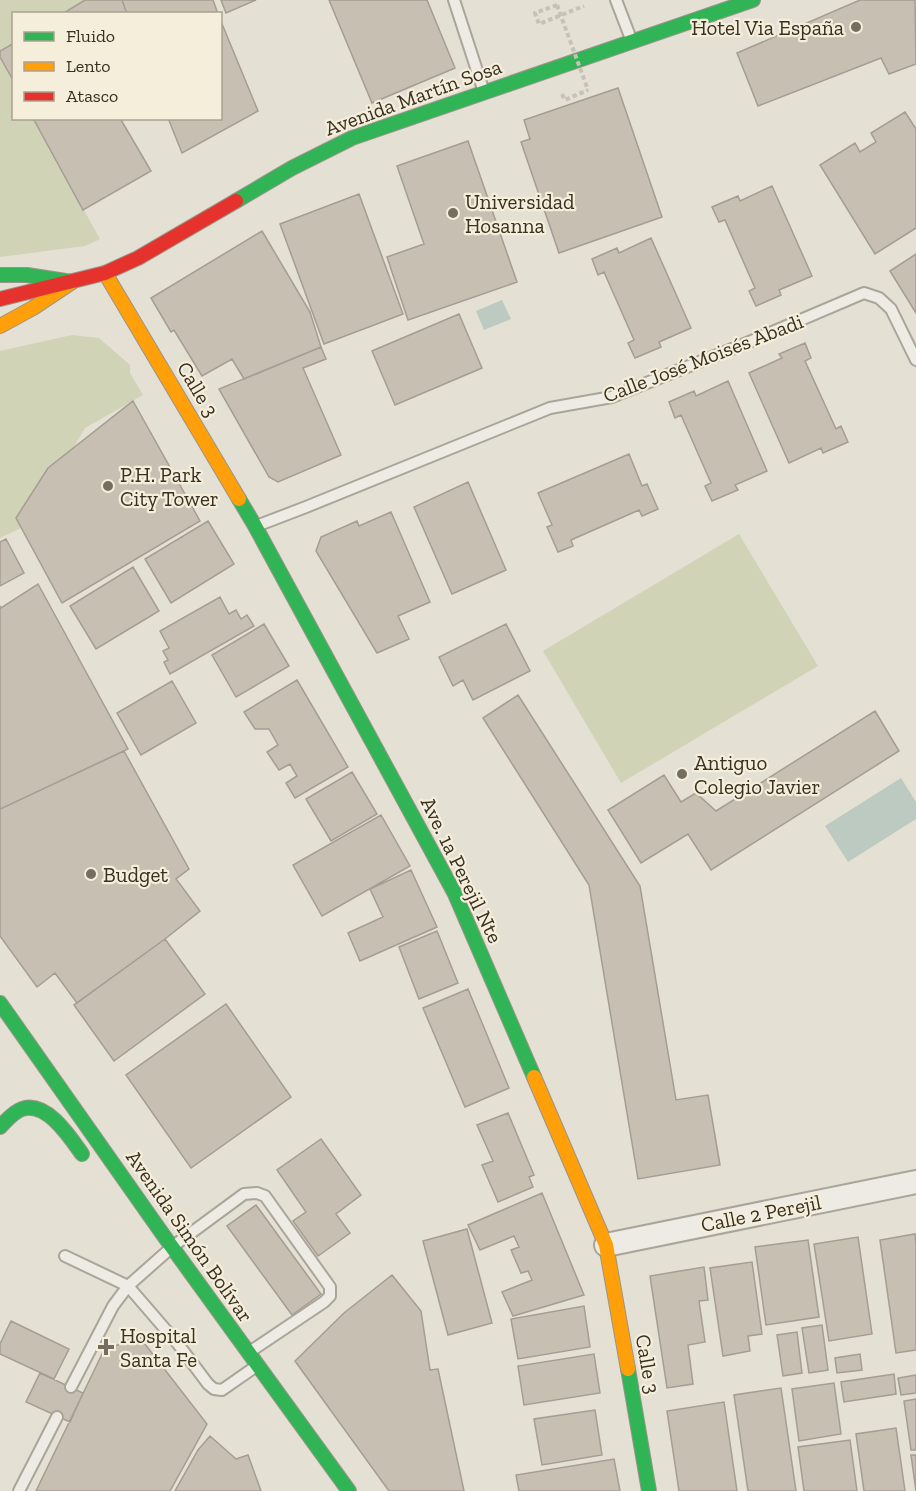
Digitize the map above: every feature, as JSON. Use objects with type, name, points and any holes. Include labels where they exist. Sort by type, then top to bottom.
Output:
[{"type":"main road","name":"Avenida Martín Sosa","points":[[0,299],[105,273],[138,258],[292,168],[352,138],[753,0]]},
{"type":"main road","name":"Calle 3","points":[[105,273],[255,526]]},
{"type":"main road","points":[[0,276],[27,275],[72,282]]},
{"type":"main road","points":[[0,326],[33,308],[72,282]]},
{"type":"main road","name":"Ave. 1a Perejil Nte","points":[[255,526],[455,894],[606,1245]]},
{"type":"main road","name":"Avenida Simón Bolívar","points":[[0,1003],[348,1491]]},
{"type":"main road","points":[[0,1127],[19,1110],[37,1109],[56,1121],[92,1166]]},
{"type":"main road","points":[[129,1208],[168,1241]]},
{"type":"main road","name":"Calle 3","points":[[606,1245],[649,1491]]},
{"type":"street","name":"Calle 2 Perejil","points":[[606,1245],[916,1182]]},
{"type":"lane","points":[[454,0],[484,92]]},
{"type":"lane","points":[[616,0],[633,42]]},
{"type":"lane","name":"Calle José Moisés Abadi","points":[[255,526],[549,408],[612,397],[864,293],[879,298],[891,309],[916,360]]},
{"type":"lane","points":[[71,1388],[113,1306],[168,1241],[244,1194],[257,1193],[265,1196],[324,1278],[330,1287],[330,1296],[248,1353]]},
{"type":"lane","points":[[65,1256],[128,1286],[214,1389],[222,1390],[257,1365]]},
{"type":"lane","points":[[19,1491],[57,1417]]},
{"type":"path","points":[[584,6],[538,24],[535,13],[557,4],[588,90]]},
{"type":"green space","points":[[0,0],[85,0],[64,12],[12,12],[12,44],[0,51]]},
{"type":"green space","points":[[0,57],[12,80],[12,120],[34,120],[100,239],[85,246],[0,257]]},
{"type":"green space","points":[[72,335],[99,338],[130,365],[130,373],[143,395],[85,428],[74,447],[48,468],[16,518],[21,528],[0,538],[0,351]]},
{"type":"green space","points":[[739,534],[818,666],[621,783],[543,651]]},
{"type":"shaded area","points":[[502,300],[511,319],[484,330],[476,311]]},
{"type":"shaded area","points":[[901,778],[916,802],[916,819],[848,862],[825,826]]},
{"type":"building","points":[[85,0],[122,0],[126,12],[65,12]]},
{"type":"building","points":[[122,0],[213,0],[217,12],[126,12]]},
{"type":"building","points":[[221,0],[256,0],[226,13]]},
{"type":"building","points":[[329,0],[427,0],[455,68],[372,103]]},
{"type":"building","name":"Hotel Via España","points":[[860,0],[915,0],[916,64],[889,74],[881,58],[758,106],[737,53]]},
{"type":"building","points":[[222,24],[258,111],[182,153],[169,120],[222,120]]},
{"type":"building","points":[[12,44],[12,78],[0,57],[0,51]]},
{"type":"building","points":[[618,88],[662,217],[559,253],[521,142],[530,139],[524,120]]},
{"type":"building","points":[[905,112],[916,129],[916,228],[875,254],[820,165],[855,143],[860,152],[876,142],[871,133]]},
{"type":"building","points":[[34,120],[121,120],[151,171],[83,210]]},
{"type":"building","name":"Universidad Hosanna","points":[[468,141],[517,282],[408,320],[387,257],[424,244],[397,166]]},
{"type":"building","points":[[772,186],[812,276],[779,290],[781,295],[756,306],[749,291],[755,288],[725,220],[719,222],[712,207],[738,196],[740,201]]},
{"type":"building","points":[[359,194],[403,314],[324,344],[280,224]]},
{"type":"building","points":[[262,231],[310,312],[321,347],[244,379],[232,359],[202,376],[174,330],[171,332],[151,298]]},
{"type":"building","points":[[651,238],[691,328],[659,342],[661,347],[635,358],[628,343],[634,340],[604,272],[598,275],[592,259],[617,248],[619,253]]},
{"type":"building","points":[[916,254],[916,313],[890,271]]},
{"type":"building","points":[[459,314],[482,368],[395,405],[372,351]]},
{"type":"building","points":[[805,343],[811,358],[805,361],[836,429],[841,426],[848,442],[823,453],[821,448],[789,463],[749,373],[782,358],[779,354]]},
{"type":"building","points":[[321,347],[326,359],[303,368],[341,455],[278,482],[269,477],[219,389]]},
{"type":"building","points":[[728,381],[767,471],[735,485],[738,490],[712,501],[705,486],[711,483],[681,415],[675,418],[669,402],[694,391],[696,396]]},
{"type":"building","name":"P.H. Park City Tower","points":[[133,401],[200,521],[62,603],[16,518],[48,468]]},
{"type":"building","points":[[629,454],[642,486],[647,484],[658,509],[642,516],[639,510],[571,540],[573,546],[558,552],[547,527],[552,525],[538,493]]},
{"type":"building","points":[[468,482],[506,570],[452,594],[414,507]]},
{"type":"building","points":[[391,512],[430,602],[398,616],[409,639],[377,653],[316,551],[321,537],[357,521],[359,526]]},
{"type":"building","points":[[208,521],[234,564],[171,603],[145,559]]},
{"type":"building","points":[[6,539],[24,573],[0,586],[0,542]]},
{"type":"building","points":[[133,567],[159,611],[96,649],[70,606]]},
{"type":"building","points":[[38,584],[128,749],[0,809],[0,606],[1,608]]},
{"type":"building","points":[[220,597],[229,614],[236,610],[241,619],[247,615],[254,626],[170,674],[164,662],[168,660],[163,651],[169,648],[160,631]]},
{"type":"building","points":[[264,624],[289,666],[236,697],[212,655]]},
{"type":"building","points":[[506,624],[530,671],[473,700],[463,680],[453,686],[439,657]]},
{"type":"building","points":[[297,680],[348,767],[295,798],[286,783],[297,776],[290,764],[279,770],[267,752],[278,745],[269,729],[255,729],[244,712]]},
{"type":"building","points":[[172,681],[196,723],[141,755],[117,713]]},
{"type":"building","points":[[518,695],[640,886],[676,1100],[708,1095],[720,1165],[638,1179],[589,885],[483,718]]},
{"type":"building","points":[[875,711],[899,751],[711,870],[688,834],[641,863],[608,810],[664,775],[681,802],[696,793],[716,811]]},
{"type":"building","name":"Budget","points":[[124,751],[189,869],[176,879],[200,911],[77,1003],[55,973],[37,987],[0,936],[0,809]]},
{"type":"building","points":[[352,772],[377,814],[331,841],[306,799]]},
{"type":"building","points":[[381,815],[410,866],[322,916],[293,865]]},
{"type":"building","points":[[411,870],[437,927],[360,961],[348,933],[383,917],[370,889]]},
{"type":"building","points":[[437,931],[458,983],[419,999],[399,947]]},
{"type":"building","points":[[165,939],[205,994],[114,1061],[74,1005]]},
{"type":"building","points":[[468,989],[509,1088],[465,1107],[423,1008]]},
{"type":"building","points":[[226,1004],[291,1097],[191,1168],[126,1075]]},
{"type":"building","points":[[508,1113],[534,1175],[529,1177],[533,1187],[498,1202],[482,1165],[493,1161],[477,1125]]},
{"type":"building","points":[[321,1139],[361,1195],[336,1214],[350,1233],[318,1256],[293,1221],[306,1212],[277,1170]]},
{"type":"building","points":[[542,1193],[584,1295],[513,1316],[502,1292],[532,1280],[528,1271],[521,1273],[511,1250],[519,1247],[514,1236],[480,1250],[468,1225]]},
{"type":"building","points":[[256,1205],[321,1294],[292,1315],[227,1226]]},
{"type":"building","points":[[467,1229],[492,1323],[448,1335],[423,1241]]},
{"type":"building","points":[[915,1234],[916,1350],[896,1353],[880,1240]]},
{"type":"building","points":[[858,1237],[872,1334],[829,1341],[814,1244]]},
{"type":"building","points":[[808,1240],[819,1317],[766,1325],[755,1247]]},
{"type":"building","points":[[752,1262],[762,1334],[748,1336],[750,1351],[723,1356],[710,1268]]},
{"type":"building","points":[[704,1267],[708,1300],[699,1301],[705,1342],[688,1345],[693,1384],[667,1388],[650,1276]]},
{"type":"building","points":[[392,1275],[421,1311],[430,1370],[438,1369],[464,1491],[389,1491],[295,1361],[344,1313]]},
{"type":"building","points":[[584,1306],[590,1347],[518,1359],[511,1319]]},
{"type":"building","points":[[11,1321],[69,1349],[54,1379],[0,1354],[0,1344]]},
{"type":"building","points":[[822,1325],[828,1370],[809,1373],[802,1328]]},
{"type":"building","points":[[797,1332],[802,1373],[783,1376],[777,1335]]},
{"type":"building","points":[[138,1335],[207,1424],[170,1491],[36,1491],[103,1352]]},
{"type":"building","points":[[594,1354],[600,1393],[524,1405],[518,1366]]},
{"type":"building","points":[[860,1354],[862,1370],[837,1373],[835,1358]]},
{"type":"building","points":[[40,1373],[83,1393],[70,1422],[26,1402]]},
{"type":"building","points":[[894,1374],[896,1394],[844,1402],[841,1382]]},
{"type":"building","points":[[916,1375],[916,1393],[901,1395],[898,1378]]},
{"type":"building","points":[[834,1383],[841,1434],[799,1441],[792,1389]]},
{"type":"building","points":[[781,1388],[796,1491],[748,1491],[734,1395]]},
{"type":"building","points":[[916,1399],[916,1450],[911,1450],[904,1401]]},
{"type":"building","points":[[724,1402],[737,1491],[679,1491],[667,1411]]},
{"type":"building","points":[[595,1410],[602,1455],[542,1465],[534,1419]]},
{"type":"building","points":[[896,1428],[905,1491],[864,1491],[856,1434]]},
{"type":"building","points":[[210,1436],[236,1459],[248,1455],[261,1491],[175,1491],[198,1450]]},
{"type":"building","points":[[850,1440],[857,1491],[804,1491],[798,1447]]},
{"type":"building","points":[[911,1455],[916,1455],[916,1491]]},
{"type":"building","points":[[614,1459],[620,1491],[519,1491],[516,1475]]},
{"type":"traffic: fast","points":[[236,201],[292,168],[352,138],[753,0]]},
{"type":"traffic: fast","points":[[0,275],[27,275],[72,282]]},
{"type":"traffic: fast","points":[[239,499],[455,894],[534,1077]]},
{"type":"traffic: fast","points":[[0,1003],[164,1236],[349,1491]]},
{"type":"traffic: fast","points":[[0,1127],[19,1110],[31,1108],[40,1110],[57,1122],[82,1154]]},
{"type":"traffic: fast","points":[[628,1369],[649,1491]]},
{"type":"traffic: slow","points":[[105,273],[239,499]]},
{"type":"traffic: slow","points":[[0,326],[33,308],[72,282]]},
{"type":"traffic: slow","points":[[534,1077],[606,1245],[628,1369]]},
{"type":"traffic: jam","points":[[0,299],[105,273],[138,258],[236,201]]},
{"type":"place","name":"Hotel Via España","points":[[856,27]]},
{"type":"place","name":"Universidad Hosanna","points":[[453,213]]},
{"type":"place","name":"P.H. Park City Tower","points":[[108,486]]},
{"type":"place","name":"Antiguo Colegio Javier","points":[[682,774]]},
{"type":"place","name":"Budget","points":[[91,874]]},
{"type":"place","name":"Hospital Santa Fe","points":[[106,1347]]}]
